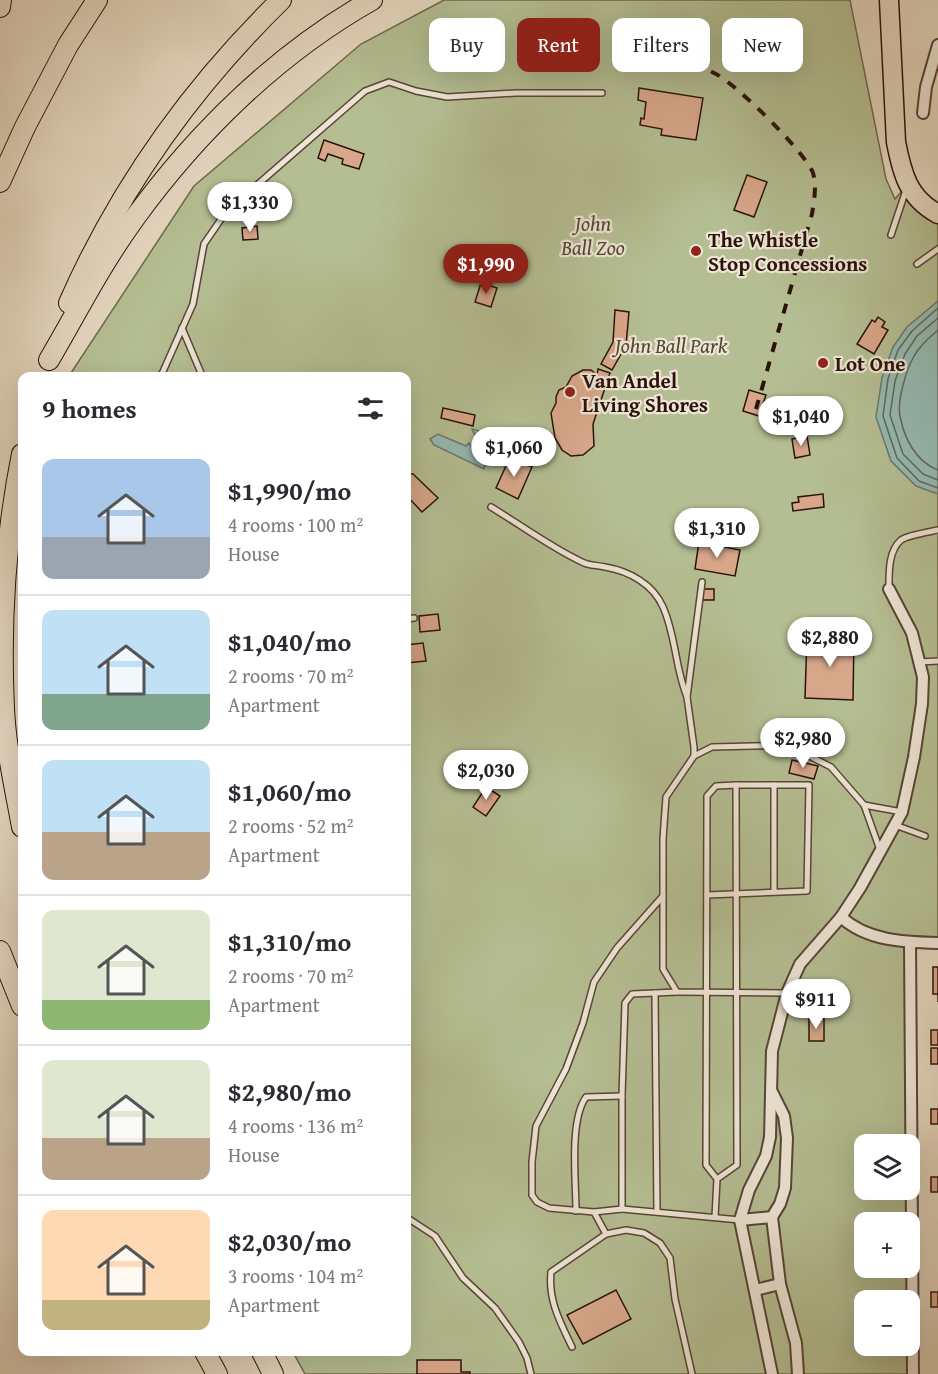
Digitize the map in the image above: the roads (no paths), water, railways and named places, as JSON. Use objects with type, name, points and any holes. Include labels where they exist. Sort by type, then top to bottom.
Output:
[{"type":"highway","points":[[0,7],[1,0]]},
{"type":"highway","points":[[0,182],[25,127],[68,45],[97,0]]},
{"type":"highway","points":[[46,368],[61,322],[83,273],[112,215],[138,173],[201,84],[281,0]]},
{"type":"highway","points":[[46,368],[106,260],[170,171],[223,115],[282,62],[372,0]]},
{"type":"highway","points":[[18,474],[5,565],[2,637],[4,711],[18,807]]},
{"type":"highway","points":[[0,951],[18,996]]},
{"type":"highway","points":[[207,1356],[217,1374]]},
{"type":"highway","points":[[264,1356],[273,1374]]},
{"type":"main road","points":[[889,0],[896,142],[907,185],[928,208],[938,214]]},
{"type":"street","points":[[922,112],[926,87],[938,45]]},
{"type":"street","points":[[772,1374],[740,1220],[749,1190],[766,1156],[770,1137],[772,1051],[787,993],[800,964],[841,917],[895,825],[902,812],[913,766],[922,704],[922,677],[912,633],[889,590]]},
{"type":"street","points":[[841,917],[852,927],[872,935],[909,942],[938,943]]},
{"type":"street","points":[[909,942],[913,1374]]},
{"type":"street","points":[[772,1092],[784,1116],[787,1138],[785,1188],[780,1204],[772,1217],[780,1284],[796,1343],[798,1374]]},
{"type":"street","points":[[740,1220],[772,1217]]},
{"type":"street","points":[[755,1290],[780,1284]]},
{"type":"lane","points":[[162,372],[193,304],[204,244],[226,212],[364,91],[389,81],[416,91],[447,97],[516,93],[602,93]]},
{"type":"lane","points":[[891,235],[907,185]]},
{"type":"lane","points":[[917,264],[938,249]]},
{"type":"lane","points":[[182,327],[201,372]]},
{"type":"lane","points":[[491,507],[585,564],[608,567],[633,576],[651,588],[663,606],[671,632],[681,682],[687,697],[694,756]]},
{"type":"lane","points":[[889,590],[889,567],[894,551],[902,540],[938,530]]},
{"type":"lane","points":[[687,697],[702,582]]},
{"type":"lane","points":[[919,662],[938,660]]},
{"type":"lane","points":[[676,992],[663,969],[663,839],[666,796],[694,756],[712,747],[788,745],[831,767],[864,805],[880,852]]},
{"type":"lane","points":[[717,1179],[737,1166],[736,785]]},
{"type":"lane","points":[[774,785],[774,892]]},
{"type":"lane","points":[[707,895],[807,891],[809,785],[716,786],[707,796],[706,1165],[717,1179],[715,1217]]},
{"type":"lane","points":[[864,805],[902,812]]},
{"type":"lane","points":[[895,825],[925,836]]},
{"type":"lane","points":[[663,896],[617,948],[594,982],[583,1023],[566,1069],[536,1126],[531,1195],[537,1202],[549,1208],[594,1212],[622,1209],[740,1220]]},
{"type":"lane","points":[[656,993],[657,1212]]},
{"type":"lane","points":[[622,1209],[625,1003],[632,994],[787,993]]},
{"type":"lane","points":[[576,1211],[576,1126],[580,1107],[586,1097],[622,1096]]},
{"type":"lane","points":[[594,1212],[606,1234]]},
{"type":"lane","points":[[411,1220],[435,1236],[463,1278],[495,1308],[519,1342],[527,1358],[531,1374]]},
{"type":"lane","points":[[572,1347],[554,1310],[550,1285],[551,1272],[606,1234],[626,1230],[644,1233],[660,1243],[670,1258],[675,1299],[692,1374]]},
{"type":"water","points":[[938,301],[938,494],[916,486],[891,461],[876,417],[882,378],[893,347],[907,327]]},
{"type":"water","points":[[472,429],[495,435],[500,440],[495,465],[485,465],[484,469],[434,445],[430,439],[438,434],[466,446],[469,443],[473,449],[482,452],[487,449],[486,446]]},
{"type":"railway","points":[[710,71],[726,80],[754,104],[798,150],[808,163],[814,178],[812,214],[756,409]]},
{"type":"place","name":"The Whistle Stop Concessions","points":[[696,251]]},
{"type":"place","name":"Lot One","points":[[823,363]]},
{"type":"place","name":"Van Andel Living Shores","points":[[570,392]]},
{"type":"park label","name":"John Ball Zoo","points":[[593,235]]},
{"type":"park label","name":"John Ball Park","points":[[671,345]]}]
